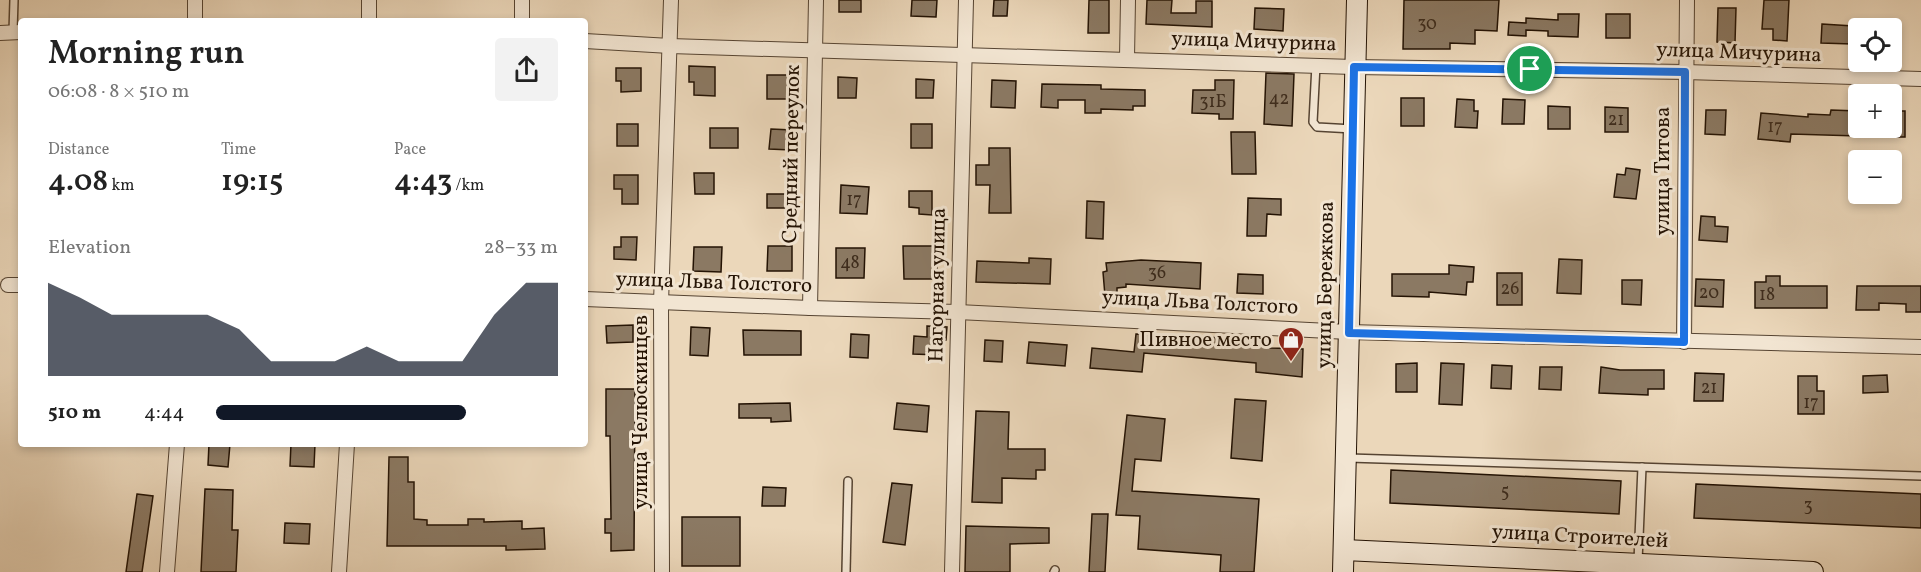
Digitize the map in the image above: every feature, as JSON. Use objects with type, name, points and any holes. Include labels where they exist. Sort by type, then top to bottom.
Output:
[{"type":"street","points":[[195,0],[195,18]]},
{"type":"street","points":[[369,0],[369,18]]},
{"type":"street","points":[[522,0],[522,18]]},
{"type":"street","name":"улица Челюскинцев","points":[[662,572],[661,303],[671,0]]},
{"type":"street","name":"Средний переулок","points":[[810,308],[816,0]]},
{"type":"street","name":"Нагорная улица","points":[[952,572],[966,0]]},
{"type":"street","points":[[1126,58],[1128,0]]},
{"type":"street","name":"улица Бережкова","points":[[1343,572],[1357,0]]},
{"type":"street","name":"улица Титова","points":[[1684,342],[1687,0]]},
{"type":"street","name":"улица Мичурина","points":[[588,41],[670,46],[1126,58],[1354,67],[1685,72],[1921,79]]},
{"type":"street","name":"улица Льва Толстого","points":[[588,299],[958,312],[1349,333],[1921,347]]},
{"type":"street","points":[[167,572],[177,447]]},
{"type":"street","points":[[339,572],[347,447]]},
{"type":"street","name":"улица Строителей","points":[[1344,550],[1638,564],[1672,569],[1813,572]]},
{"type":"lane","points":[[11,32],[14,0]]},
{"type":"lane","points":[[1316,65],[1313,122],[1317,127],[1353,129]]},
{"type":"lane","points":[[1346,458],[1921,476]]},
{"type":"lane","points":[[1638,564],[1642,467]]},
{"type":"lane","points":[[846,572],[848,481]]},
{"type":"building","points":[[839,0],[861,0],[861,12],[839,12]]},
{"type":"building","points":[[912,0],[937,0],[936,17],[911,16]]},
{"type":"building","points":[[994,0],[1008,0],[1007,16],[993,16]]},
{"type":"building","points":[[1089,0],[1109,0],[1109,33],[1088,33]]},
{"type":"building","points":[[1147,0],[1172,0],[1171,13],[1196,13],[1196,1],[1212,1],[1212,27],[1146,24]]},
{"type":"building","points":[[1404,0],[1499,0],[1497,31],[1475,30],[1475,44],[1450,43],[1450,49],[1403,49]]},
{"type":"building","points":[[1764,0],[1789,0],[1787,41],[1773,40],[1773,29],[1762,29]]},
{"type":"building","points":[[1255,8],[1284,9],[1283,31],[1254,29]]},
{"type":"building","points":[[1718,8],[1736,8],[1735,43],[1717,42]]},
{"type":"building","points":[[1558,14],[1579,14],[1578,37],[1548,36],[1548,31],[1526,30],[1526,36],[1508,35],[1509,22],[1526,23],[1526,18],[1558,20]]},
{"type":"building","points":[[1606,14],[1630,14],[1630,38],[1606,38]]},
{"type":"building","points":[[1822,24],[1848,26],[1848,44],[1821,43]]},
{"type":"building","points":[[689,66],[715,67],[715,96],[694,95],[694,82],[689,82]]},
{"type":"building","points":[[616,68],[641,68],[641,91],[621,92],[621,81],[616,81]]},
{"type":"building","points":[[1266,73],[1294,74],[1292,126],[1264,124]]},
{"type":"building","points":[[767,75],[793,75],[793,99],[767,99]]},
{"type":"building","points":[[838,77],[857,78],[856,98],[838,98]]},
{"type":"building","points":[[916,79],[934,80],[933,98],[916,98]]},
{"type":"building","points":[[992,80],[1016,81],[1015,108],[991,107]]},
{"type":"building","points":[[1215,80],[1234,80],[1233,119],[1219,119],[1219,114],[1192,113],[1193,90],[1215,90]]},
{"type":"building","points":[[1042,84],[1101,85],[1101,89],[1145,90],[1145,106],[1133,106],[1133,110],[1101,109],[1101,113],[1085,113],[1085,100],[1058,100],[1058,108],[1041,107]]},
{"type":"building","points":[[1401,98],[1424,98],[1424,126],[1401,126]]},
{"type":"building","points":[[1457,99],[1474,100],[1474,111],[1478,111],[1477,128],[1455,127]]},
{"type":"building","points":[[1503,99],[1525,100],[1524,124],[1502,124]]},
{"type":"building","points":[[1548,106],[1570,107],[1570,129],[1548,129]]},
{"type":"building","points":[[1605,107],[1628,108],[1628,132],[1605,132]]},
{"type":"building","points":[[1706,110],[1726,110],[1725,135],[1705,134]]},
{"type":"building","points":[[1831,110],[1848,111],[1848,136],[1791,134],[1790,142],[1758,139],[1761,113],[1808,117],[1808,114],[1830,115]]},
{"type":"building","points":[[1902,111],[1905,111],[1905,137],[1902,137]]},
{"type":"building","points":[[617,124],[638,124],[638,146],[617,146]]},
{"type":"building","points":[[911,124],[932,124],[932,148],[911,148]]},
{"type":"building","points":[[710,128],[738,128],[738,148],[710,148]]},
{"type":"building","points":[[771,129],[792,130],[791,150],[769,149]]},
{"type":"building","points":[[1231,132],[1255,132],[1256,174],[1232,174]]},
{"type":"building","points":[[989,148],[1010,148],[1011,213],[989,213],[990,185],[976,185],[976,165],[989,165]]},
{"type":"building","points":[[1626,168],[1640,170],[1636,199],[1614,197],[1617,174],[1625,175]]},
{"type":"building","points":[[694,173],[714,173],[714,194],[695,194]]},
{"type":"building","points":[[614,175],[638,175],[638,204],[622,204],[622,189],[614,189]]},
{"type":"building","points":[[841,185],[869,187],[867,214],[840,213]]},
{"type":"building","points":[[909,191],[932,191],[932,215],[919,214],[919,208],[909,207]]},
{"type":"building","points":[[767,194],[790,194],[790,208],[767,208]]},
{"type":"building","points":[[1248,198],[1281,199],[1281,215],[1267,214],[1266,236],[1247,236]]},
{"type":"building","points":[[1087,201],[1104,202],[1103,239],[1086,238]]},
{"type":"building","points":[[1701,216],[1715,217],[1715,226],[1728,227],[1727,242],[1699,240]]},
{"type":"building","points":[[621,237],[637,237],[636,260],[614,259],[614,247],[621,247]]},
{"type":"building","points":[[768,246],[792,246],[792,271],[767,271]]},
{"type":"building","points":[[903,246],[937,246],[937,279],[904,279]]},
{"type":"building","points":[[694,247],[722,247],[721,272],[693,271]]},
{"type":"building","points":[[836,248],[865,248],[864,278],[836,278]]},
{"type":"building","points":[[1029,258],[1051,259],[1050,284],[976,282],[977,261],[1029,263]]},
{"type":"building","points":[[1559,259],[1582,260],[1581,294],[1557,293]]},
{"type":"building","points":[[1141,260],[1201,263],[1200,289],[1126,284],[1126,287],[1117,288],[1117,295],[1105,296],[1103,272],[1107,271],[1106,263]]},
{"type":"building","points":[[1449,265],[1474,267],[1473,282],[1467,282],[1466,295],[1429,292],[1429,297],[1392,296],[1392,274],[1449,274]]},
{"type":"building","points":[[1497,273],[1522,273],[1522,305],[1497,305]]},
{"type":"building","points":[[1238,274],[1263,275],[1263,294],[1237,293]]},
{"type":"building","points":[[1766,276],[1780,276],[1780,286],[1827,286],[1827,308],[1755,308],[1755,282],[1766,282]]},
{"type":"building","points":[[1696,279],[1724,280],[1723,307],[1695,306]]},
{"type":"building","points":[[1622,280],[1642,280],[1641,305],[1622,304]]},
{"type":"building","points":[[1857,286],[1921,286],[1921,312],[1906,312],[1906,304],[1879,303],[1879,310],[1856,310]]},
{"type":"building","points":[[633,325],[633,342],[607,343],[606,326]]},
{"type":"building","points":[[927,326],[947,327],[946,340],[938,340],[938,355],[913,354],[914,336],[927,337]]},
{"type":"building","points":[[691,327],[710,328],[708,356],[690,355]]},
{"type":"building","points":[[743,330],[801,331],[801,355],[744,355]]},
{"type":"building","points":[[851,334],[869,335],[868,358],[850,357]]},
{"type":"building","points":[[1136,334],[1271,340],[1270,348],[1303,349],[1302,377],[1256,372],[1256,363],[1144,353],[1142,372],[1090,368],[1092,348],[1134,352]]},
{"type":"building","points":[[985,340],[1003,341],[1002,362],[984,361]]},
{"type":"building","points":[[1029,342],[1067,345],[1065,366],[1027,363]]},
{"type":"building","points":[[1417,363],[1417,392],[1396,392],[1396,364]]},
{"type":"building","points":[[1441,363],[1464,364],[1462,405],[1439,404]]},
{"type":"building","points":[[1492,365],[1512,366],[1511,389],[1491,388]]},
{"type":"building","points":[[1540,367],[1562,367],[1561,390],[1539,389]]},
{"type":"building","points":[[1601,367],[1620,370],[1664,370],[1664,389],[1648,389],[1648,395],[1599,393]]},
{"type":"building","points":[[1695,373],[1724,374],[1723,401],[1694,401]]},
{"type":"building","points":[[1887,375],[1888,392],[1863,393],[1863,376]]},
{"type":"building","points":[[1798,376],[1817,376],[1817,391],[1824,391],[1824,414],[1798,414]]},
{"type":"building","points":[[606,389],[635,389],[634,550],[611,551],[611,533],[605,533],[605,519],[611,519],[610,436],[606,436]]},
{"type":"building","points":[[1235,399],[1266,401],[1262,461],[1231,458]]},
{"type":"building","points":[[790,403],[791,421],[771,422],[771,418],[739,418],[739,404]]},
{"type":"building","points":[[897,403],[929,406],[927,432],[894,429]]},
{"type":"building","points":[[976,411],[1009,412],[1008,449],[1045,449],[1045,470],[1036,470],[1036,479],[1002,478],[1002,503],[972,502]]},
{"type":"building","points":[[1127,415],[1165,419],[1161,461],[1135,459],[1132,491],[1259,499],[1254,572],[1220,572],[1221,555],[1138,549],[1140,516],[1116,515]]},
{"type":"building","points":[[209,447],[230,447],[228,467],[208,465]]},
{"type":"building","points":[[291,447],[315,447],[314,467],[290,466]]},
{"type":"building","points":[[389,457],[408,457],[408,482],[414,482],[414,519],[427,520],[427,525],[468,525],[468,519],[484,519],[484,522],[522,521],[522,529],[544,528],[545,549],[506,550],[506,546],[387,546]]},
{"type":"building","points":[[1391,470],[1621,481],[1619,514],[1390,503]]},
{"type":"building","points":[[892,483],[912,485],[905,545],[883,542]]},
{"type":"building","points":[[1696,484],[1921,494],[1921,528],[1694,518]]},
{"type":"building","points":[[763,487],[786,488],[785,506],[762,506]]},
{"type":"building","points":[[205,489],[233,490],[232,530],[238,530],[236,572],[201,572]]},
{"type":"building","points":[[137,494],[153,496],[142,572],[126,572]]},
{"type":"building","points":[[1092,514],[1108,514],[1105,572],[1089,572]]},
{"type":"building","points":[[682,517],[740,517],[740,566],[682,566]]},
{"type":"building","points":[[285,523],[310,524],[309,544],[284,543]]},
{"type":"building","points":[[966,526],[1049,528],[1049,543],[1010,544],[1010,572],[965,572]]},
{"type":"place","name":"Пивное место","points":[[1291,363]]},
{"type":"route","points":[[1354,67],[1530,69],[1685,72],[1684,342],[1349,333],[1354,67]]}]
